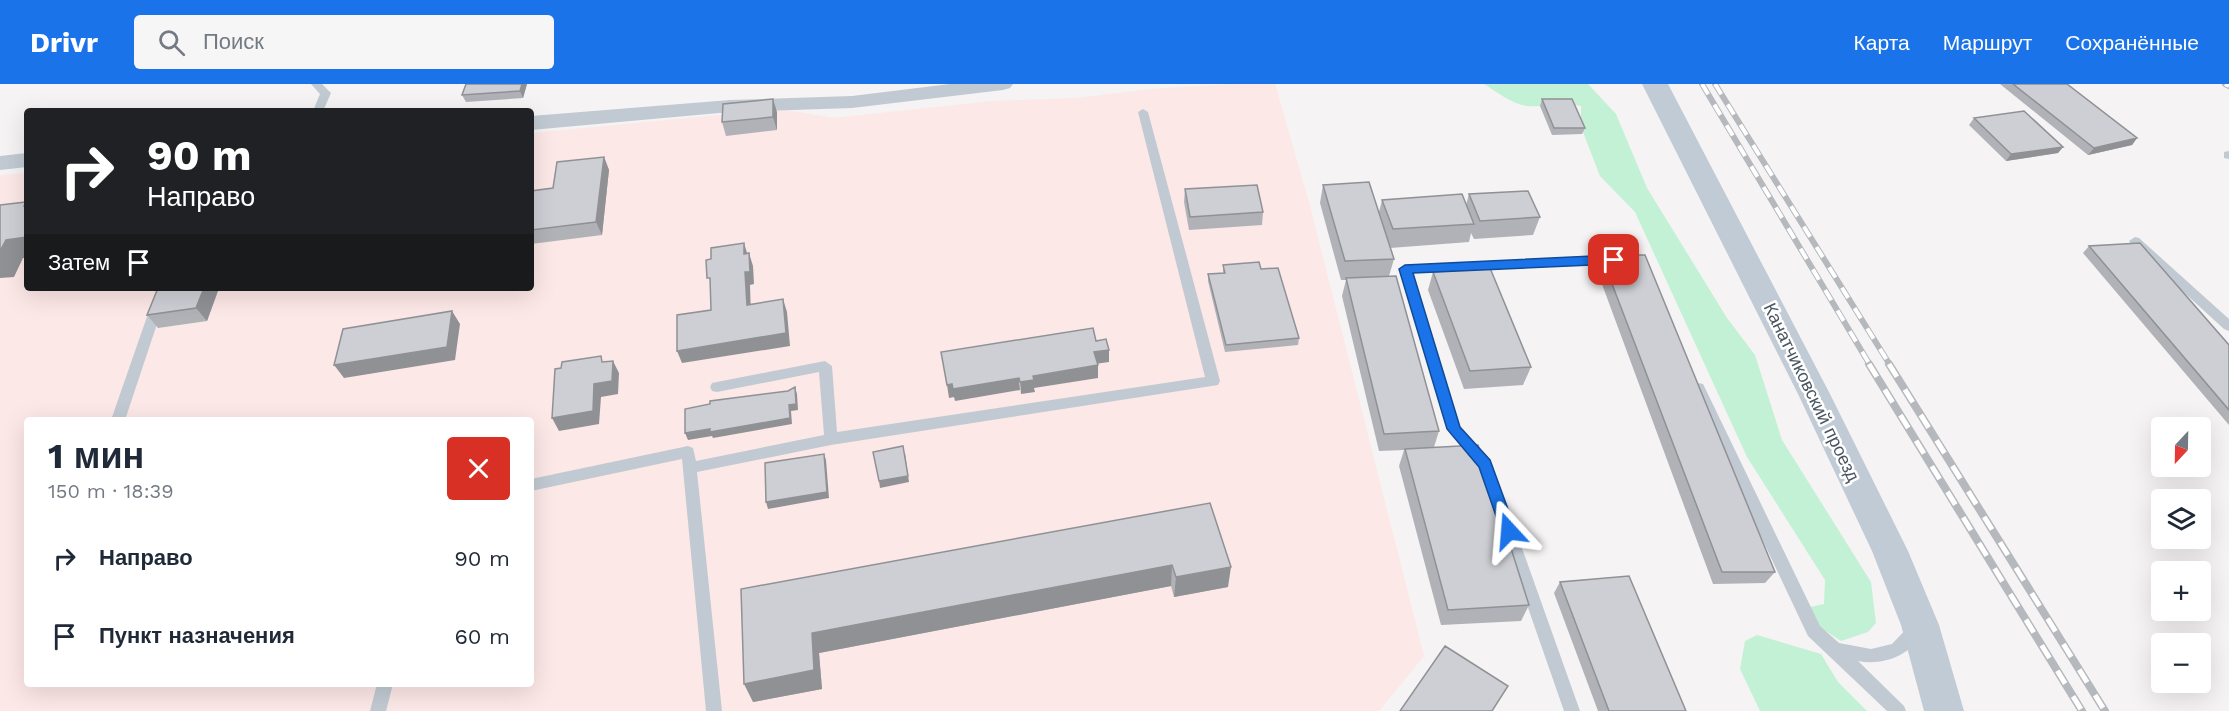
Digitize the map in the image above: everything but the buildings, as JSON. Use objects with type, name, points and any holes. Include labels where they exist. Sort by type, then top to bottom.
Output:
[{"type":"street","points":[[534,123],[730,106],[852,102],[1003,84]]},
{"type":"street","name":"Канатчиковский проезд","points":[[1655,84],[1814,394],[1890,551],[1920,625],[1944,711]]},
{"type":"street","points":[[0,163],[24,160]]},
{"type":"lane","points":[[316,84],[326,93],[319,108]]},
{"type":"lane","points":[[688,468],[831,439],[1213,381],[1143,112]]},
{"type":"lane","points":[[2134,241],[2229,326]]},
{"type":"lane","points":[[1572,711],[1485,464],[1454,429],[1405,269],[1637,259]]},
{"type":"lane","points":[[119,417],[162,291]]},
{"type":"lane","points":[[717,387],[825,366],[831,439]]},
{"type":"lane","points":[[1692,375],[1814,631],[1898,711]]},
{"type":"lane","points":[[534,484],[688,452],[714,711]]},
{"type":"lane","points":[[1834,649],[1871,656],[1897,650],[1920,625]]},
{"type":"lane","points":[[378,711],[385,687]]},
{"type":"shaded area","points":[[1275,84],[1310,206],[1424,656],[1379,711],[0,711],[0,175],[24,173],[24,291],[534,291],[534,133],[781,109],[833,118],[992,101],[1076,98],[1151,89]]},
{"type":"green space","points":[[1484,84],[1588,84],[1616,114],[1647,188],[1727,318],[1755,355],[1782,440],[1871,582],[1876,623],[1868,632],[1841,641],[1809,620],[1810,607],[1824,604],[1825,580],[1747,457],[1635,212],[1600,176],[1581,127],[1581,106],[1521,105]]},
{"type":"green space","points":[[1757,635],[1821,654],[1838,682],[1867,711],[1760,711],[1740,669],[1745,641]]},
{"type":"railway","points":[[1702,84],[1870,365]]},
{"type":"railway","points":[[1715,84],[1890,365]]},
{"type":"railway","points":[[2225,84],[2229,86]]},
{"type":"railway","points":[[1869,364],[2082,711]]},
{"type":"railway","points":[[1889,364],[2105,711]]},
{"type":"route","points":[[1509,531],[1485,464],[1454,429],[1405,269],[1614,260]]}]
